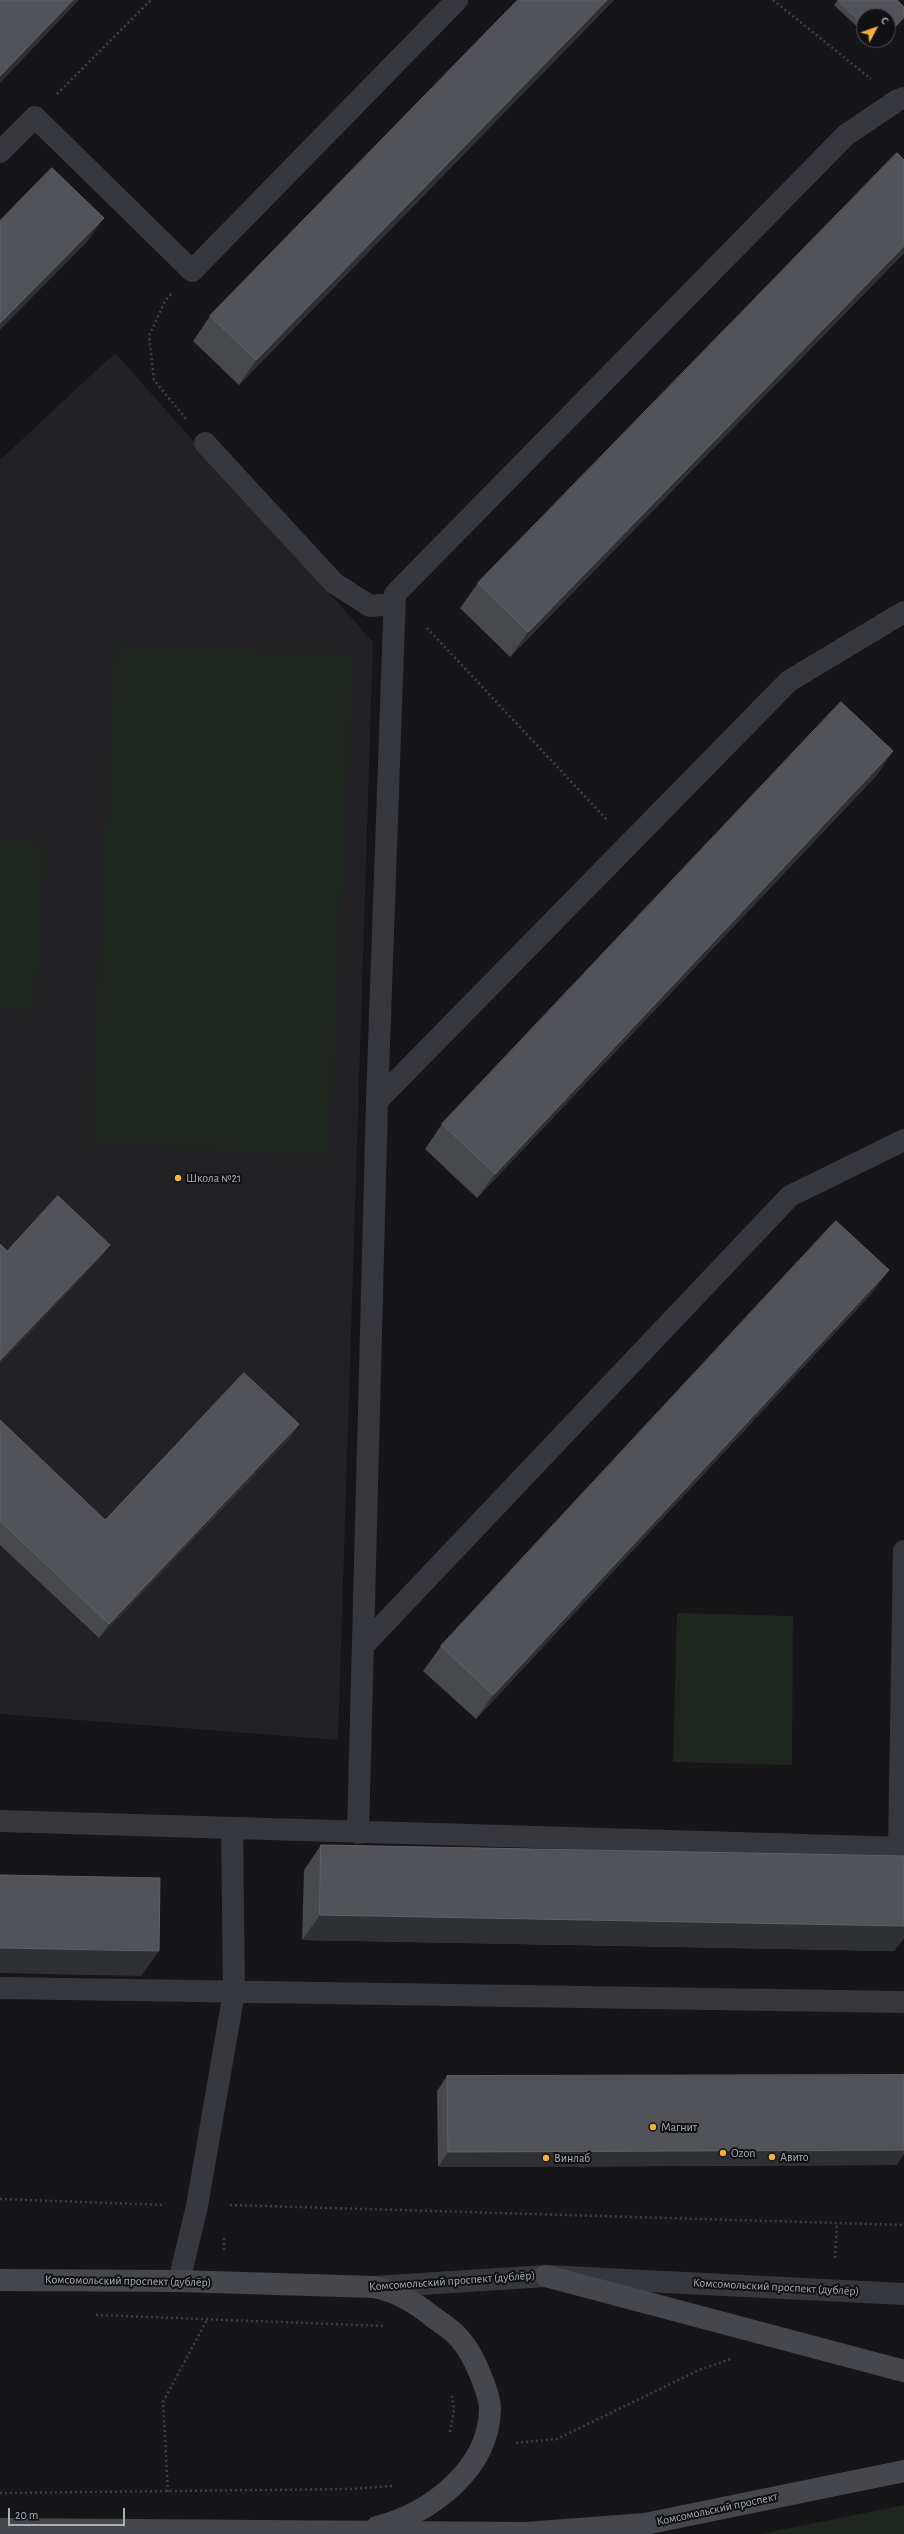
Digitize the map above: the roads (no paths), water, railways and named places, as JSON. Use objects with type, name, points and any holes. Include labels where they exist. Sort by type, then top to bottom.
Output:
[{"type":"main road","points":[[546,2276],[904,2371]]},
{"type":"main road","name":"Комсомольский проспект (дублёр)","points":[[0,2280],[179,2281],[374,2287]]},
{"type":"main road","points":[[348,2532],[385,2525],[425,2506],[463,2475],[483,2446],[490,2408],[485,2386],[466,2347],[453,2331],[418,2305],[403,2296],[374,2287]]},
{"type":"main road","name":"Комсомольский проспект","points":[[0,2529],[526,2532],[645,2524],[904,2471]]},
{"type":"street","points":[[0,152],[35,117],[192,271],[457,0]]},
{"type":"street","points":[[205,443],[334,583],[370,606],[394,599],[846,135],[901,99]]},
{"type":"street","points":[[358,1833],[377,1101],[394,599]]},
{"type":"street","points":[[377,1101],[789,681],[904,612]]},
{"type":"street","points":[[363,1646],[790,1196],[904,1140]]},
{"type":"street","points":[[0,1821],[358,1833],[902,1848],[904,1551]]},
{"type":"street","points":[[179,2281],[197,2206],[234,1992],[232,1829]]},
{"type":"street","points":[[0,1988],[904,2002]]},
{"type":"street","name":"Комсомольский проспект (дублёр)","points":[[374,2287],[546,2276],[904,2294]]},
{"type":"place","name":"Школа №21","points":[[178,1178]]},
{"type":"place","name":"Магнит","points":[[653,2127]]},
{"type":"place","name":"Ozon","points":[[723,2153]]},
{"type":"place","name":"Авито","points":[[772,2157]]},
{"type":"place","name":"Винлаб","points":[[546,2158]]}]
